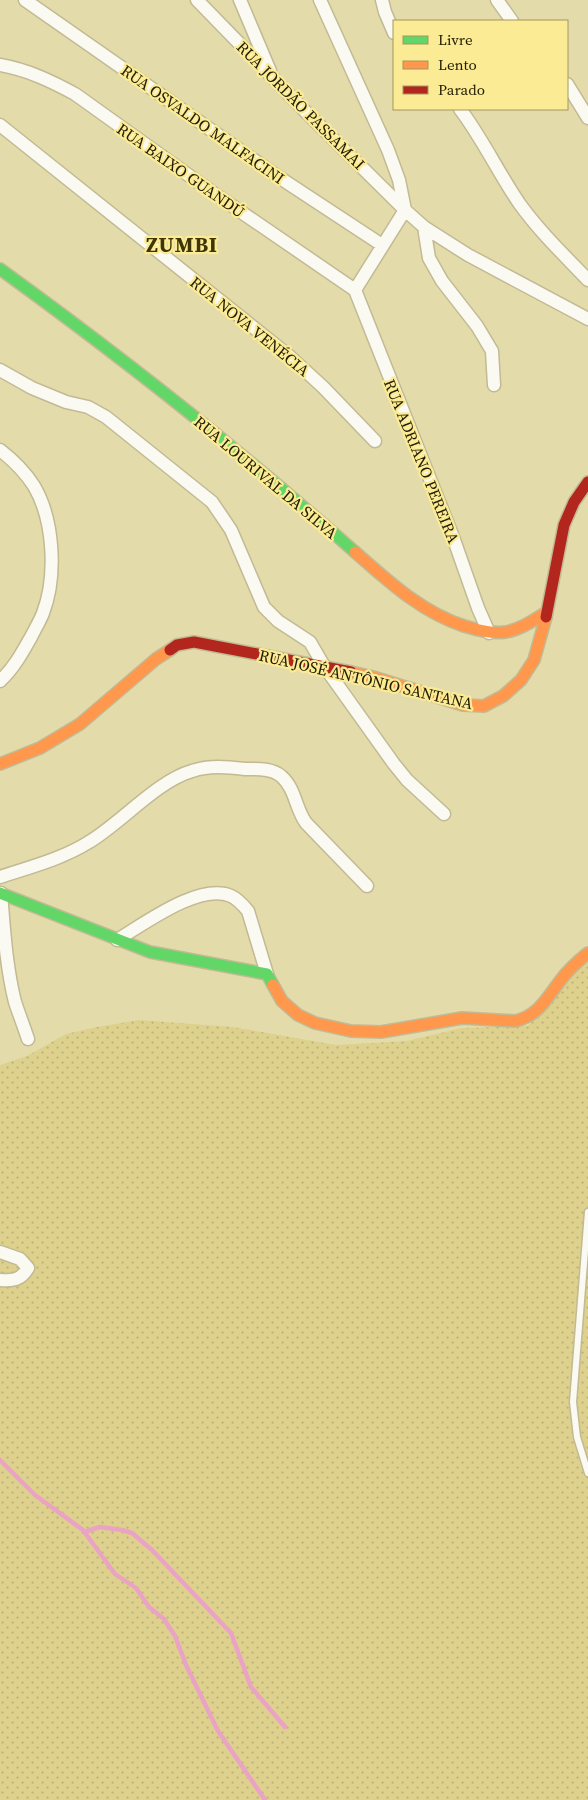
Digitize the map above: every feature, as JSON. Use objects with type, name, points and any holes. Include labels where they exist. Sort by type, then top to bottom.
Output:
[{"type":"street","name":"RUA OSVALDO MALFACINI","points":[[25,0],[274,174],[382,245]]},
{"type":"street","name":"RUA JORDÃO PASSAMAI","points":[[197,0],[424,227],[468,255],[588,319]]},
{"type":"street","points":[[240,0],[273,78]]},
{"type":"street","points":[[320,0],[388,150],[399,180],[405,210],[354,290]]},
{"type":"street","points":[[382,0],[393,31]]},
{"type":"street","points":[[497,0],[511,20]]},
{"type":"street","name":"RUA BAIXO GUANDÚ","points":[[0,65],[51,80],[75,94],[354,290]]},
{"type":"street","points":[[568,86],[588,118]]},
{"type":"street","points":[[461,110],[518,202],[542,232],[588,280]]},
{"type":"street","name":"RUA NOVA VENÉCIA","points":[[0,125],[288,355],[318,382],[375,441]]},
{"type":"street","points":[[424,227],[429,258],[442,281],[477,326],[492,351],[494,385]]},
{"type":"street","name":"RUA LOURIVAL DA SILVA","points":[[0,269],[88,332],[261,470],[406,596],[433,614],[458,624],[490,633],[507,633],[525,626],[547,612]]},
{"type":"street","name":"RUA ADRIANO PEREIRA","points":[[354,290],[453,537],[478,608],[490,633]]},
{"type":"street","points":[[0,370],[32,388],[66,402],[88,407],[106,417],[212,502],[231,530],[264,607],[278,621],[310,642],[324,666],[394,764],[407,780],[444,814]]},
{"type":"street","points":[[0,450],[16,463],[34,486],[45,511],[51,549],[51,584],[43,614],[21,656],[10,672],[0,681]]},
{"type":"street","name":"RUA JOSÉ ANTÔNIO SANTANA","points":[[0,764],[40,748],[80,724],[156,659],[177,646],[194,642],[374,677],[463,705],[484,706],[503,696],[521,680],[534,660],[547,612],[564,525],[574,502],[588,482]]},
{"type":"street","points":[[0,877],[47,861],[89,842],[166,783],[192,771],[220,767],[271,770],[280,775],[292,789],[300,813],[306,823],[367,886]]},
{"type":"street","points":[[117,940],[192,897],[207,892],[232,896],[241,902],[248,911],[267,974],[282,1001],[298,1015],[315,1023],[351,1031],[380,1032],[462,1018],[524,1020],[541,1008],[572,967],[588,953]]},
{"type":"street","points":[[28,1039],[15,1002],[10,978],[1,893],[150,952],[267,974]]},
{"type":"street","points":[[0,1252],[20,1259],[28,1268],[24,1275],[13,1281],[0,1280]]},
{"type":"lane","points":[[588,1212],[573,1402],[577,1437],[588,1473]]},
{"type":"shaded area","points":[[588,946],[588,1800],[0,1800],[0,1065],[27,1056],[66,1034],[139,1020],[233,1027],[336,1045],[407,1041],[462,1028],[528,1026]]},
{"type":"waterway","points":[[0,1460],[35,1495],[83,1530],[115,1574],[136,1588],[149,1607],[164,1619],[175,1636],[186,1665],[218,1731],[265,1800]]},
{"type":"waterway","points":[[84,1532],[100,1527],[122,1530],[132,1533],[152,1550],[231,1633],[251,1687],[285,1727]]},
{"type":"traffic: fast","points":[[0,269],[181,406],[355,552]]},
{"type":"traffic: fast","points":[[0,893],[150,952],[267,974],[273,985]]},
{"type":"traffic: slow","points":[[355,552],[419,604],[433,613],[464,626],[490,632],[512,631],[547,612]]},
{"type":"traffic: slow","points":[[351,672],[463,705],[484,706],[503,696],[521,680],[534,660],[546,617]]},
{"type":"traffic: slow","points":[[0,764],[40,748],[80,724],[156,659],[170,650]]},
{"type":"traffic: slow","points":[[273,985],[282,1001],[298,1015],[315,1023],[351,1031],[381,1032],[462,1018],[515,1021],[523,1019],[536,1011],[566,973],[588,953]]},
{"type":"traffic: jam","points":[[546,617],[564,525],[574,502],[588,482]]},
{"type":"traffic: jam","points":[[170,650],[177,645],[194,642],[351,672]]},
{"type":"district","name":"ZUMBI","points":[[182,244]]}]
